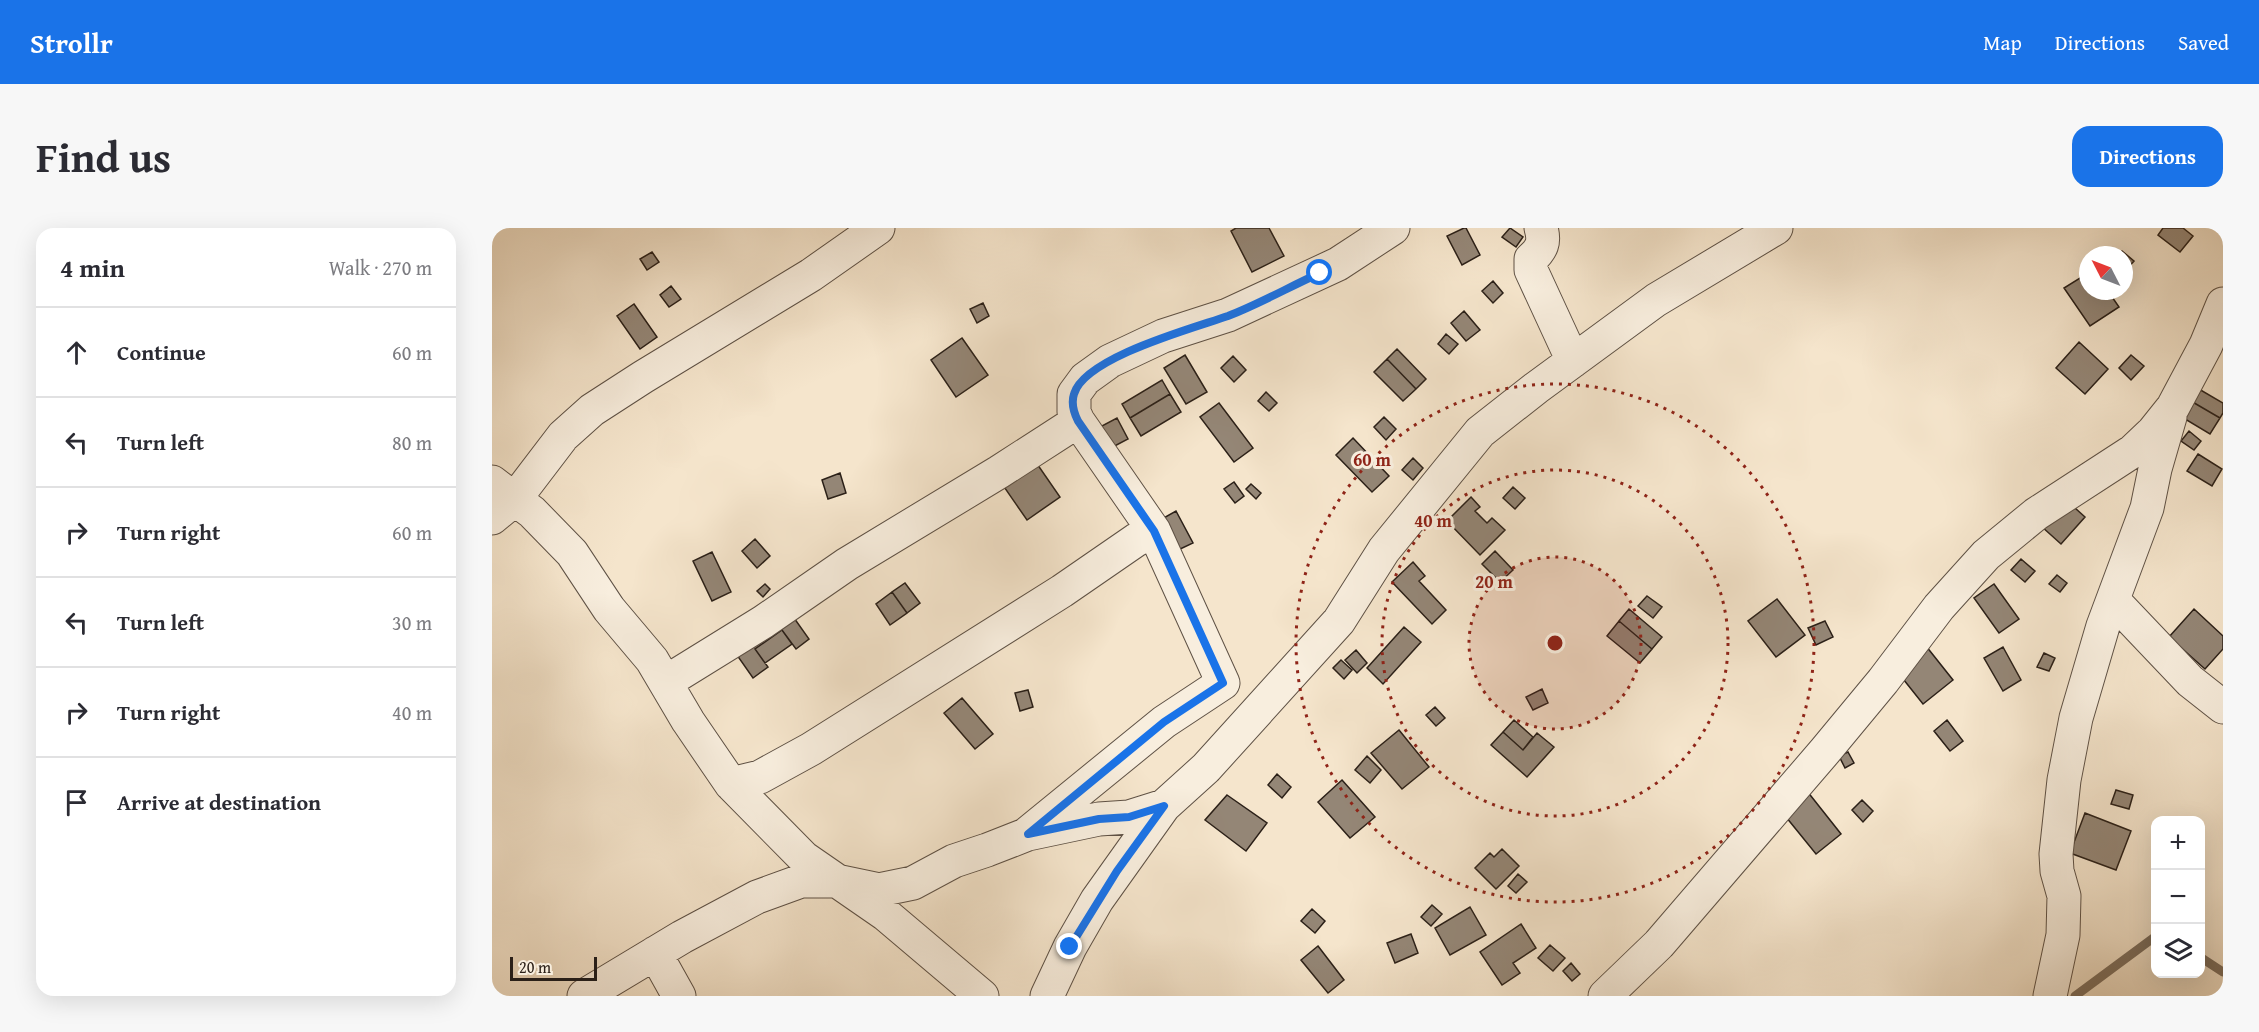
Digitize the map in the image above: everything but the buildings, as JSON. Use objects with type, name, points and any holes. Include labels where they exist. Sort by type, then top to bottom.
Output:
[{"type":"street","points":[[878,228],[811,275],[592,410],[500,500],[532,512],[572,553],[609,609],[651,660],[688,721],[731,784],[804,858],[885,914],[982,996]]},
{"type":"street","points":[[1028,834],[1164,722],[1223,683],[1154,531],[1078,421],[1074,412],[1074,394],[1085,379],[1110,361],[1163,336],[1228,315],[1338,264],[1393,228]]},
{"type":"street","points":[[1541,228],[1544,238],[1541,249],[1531,259],[1531,270],[1573,361]]},
{"type":"street","points":[[1047,996],[1070,947],[1097,900],[1164,806],[1206,768],[1339,621],[1384,550],[1480,432],[1656,300],[1776,228]]},
{"type":"street","points":[[2049,996],[2063,935],[2064,896],[2057,871],[2056,854],[2064,780],[2076,718],[2112,600],[2134,548],[2147,508],[2155,468],[2174,407],[2206,345],[2223,304]]},
{"type":"street","points":[[1605,996],[1659,944],[1818,760],[1883,681],[1939,607],[1986,555],[2036,514],[2133,451],[2174,407]]},
{"type":"street","points":[[666,682],[762,622],[848,564],[1078,421]]},
{"type":"street","points":[[731,784],[760,777],[811,749],[1062,591],[1136,540],[1154,531]]},
{"type":"street","points":[[2112,600],[2190,681],[2223,707]]},
{"type":"street","points":[[584,996],[655,953],[757,897],[801,881],[836,881],[879,890],[913,883],[954,861],[1028,834],[1099,819],[1129,817],[1164,806]]},
{"type":"street","points":[[655,953],[679,996]]},
{"type":"waterway","points":[[2075,996],[2151,940]]},
{"type":"waterway","points":[[2205,960],[2223,972]]},
{"type":"route","points":[[1070,947],[1097,900],[1164,806],[1129,817],[1099,819],[1028,834],[1064,802],[1164,722],[1223,683],[1154,531],[1078,421],[1074,412],[1074,394],[1085,379],[1110,361],[1163,336],[1228,315],[1320,273]]}]
